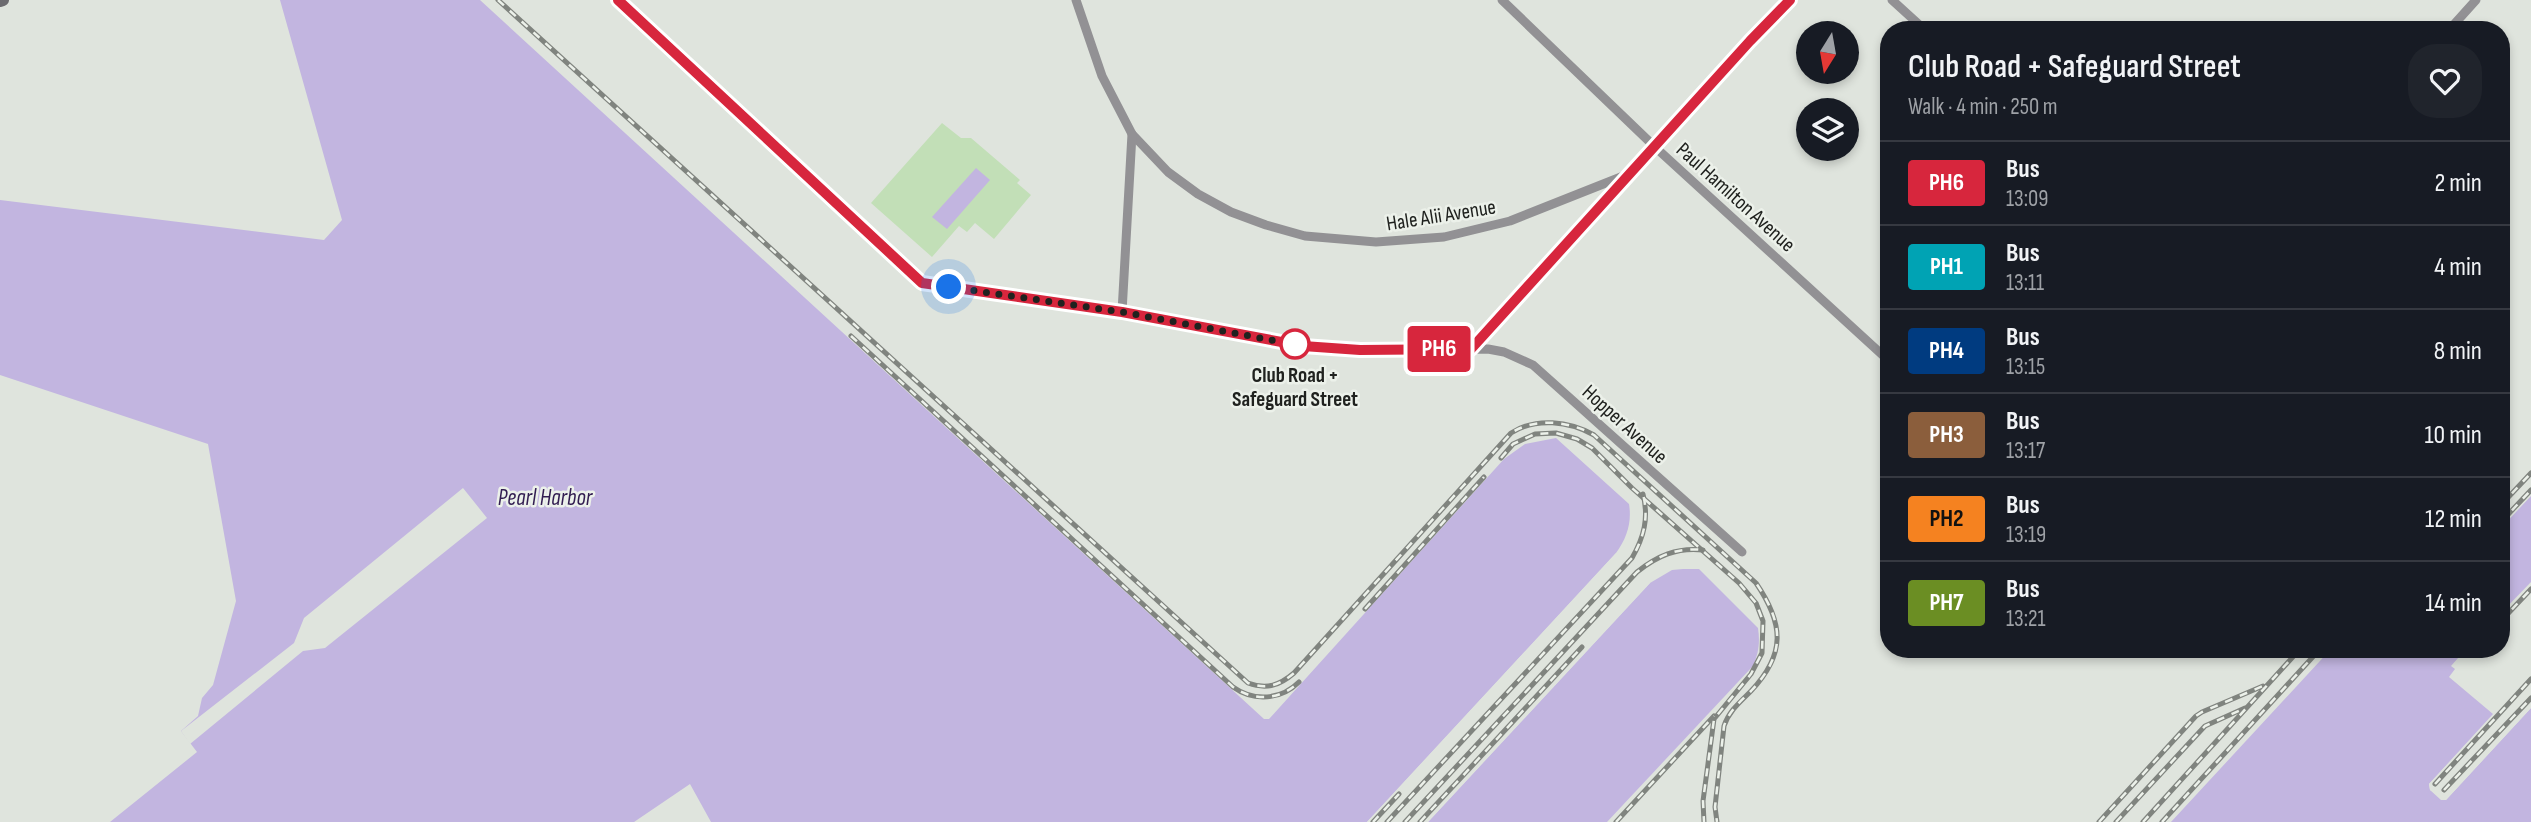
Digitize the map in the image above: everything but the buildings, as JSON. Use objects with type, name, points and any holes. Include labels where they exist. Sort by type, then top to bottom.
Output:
[{"type":"street","name":"Hopper Avenue","points":[[618,0],[922,283],[1122,312],[1303,346],[1360,350],[1471,349],[1504,352],[1533,365],[1742,552]]},
{"type":"street","name":"Hale Alii Avenue","points":[[1076,0],[1102,76],[1132,134],[1168,172],[1198,194],[1231,212],[1266,225],[1305,236],[1376,242],[1444,237],[1510,222],[1631,173]]},
{"type":"street","name":"Paul Hamilton Avenue","points":[[1502,0],[1655,147],[1880,353]]},
{"type":"street","points":[[1471,349],[1790,0]]},
{"type":"street","points":[[1892,0],[1916,21]]},
{"type":"street","points":[[2457,21],[2476,0]]},
{"type":"street","points":[[1122,312],[1132,134]]},
{"type":"green space","points":[[942,123],[961,138],[971,138],[1020,180],[1017,183],[1031,195],[994,239],[975,223],[967,232],[959,226],[932,257],[871,203]]},
{"type":"water","name":"Pearl Harbor","points":[[280,0],[480,0],[1264,719],[1269,719],[1504,459],[1525,444],[1556,438],[1629,504],[1630,517],[1626,536],[1616,553],[1367,822],[711,822],[690,784],[634,822],[110,822],[197,752],[181,731],[198,716],[202,698],[213,685],[236,601],[208,444],[0,375],[0,200],[324,240],[342,220]]},
{"type":"water","points":[[976,168],[990,180],[947,229],[932,217]]},
{"type":"water","points":[[2531,496],[2531,582],[2510,604],[2510,518]]},
{"type":"water","points":[[1699,569],[1758,628],[1757,656],[1753,666],[1607,822],[1428,822],[1650,583],[1672,570]]},
{"type":"water","points":[[2323,658],[2458,658],[2451,666],[2455,669],[2449,677],[2493,714],[2429,784],[2430,790],[2446,800],[2531,708],[2531,822],[2171,822]]},
{"type":"pier","points":[[463,488],[487,518],[325,648],[303,651],[190,744],[181,731],[294,643],[304,618]]},
{"type":"pier","points":[[1616,553],[1619,555],[1371,822],[1367,822]]},
{"type":"pier","points":[[1647,581],[1650,583],[1428,822],[1425,822]]},
{"type":"pier","points":[[2531,705],[2446,800],[2441,800],[2430,790],[2429,784],[2496,712],[2496,716],[2433,786],[2443,797]]},
{"type":"railway","points":[[498,0],[1248,683],[1273,685],[1294,673],[1511,433],[1531,425],[1552,423],[1574,427],[1594,435],[1756,583],[1772,612],[1777,638],[1770,664],[1751,691],[1732,711],[1724,726],[1715,807],[1717,822]]},
{"type":"railway","points":[[851,336],[1233,687],[1250,695],[1267,697],[1284,692],[1299,682]]},
{"type":"railway","points":[[1501,458],[1513,444],[1535,434],[1556,433],[1577,439],[1592,448],[1632,488],[1739,583],[1756,603],[1763,621],[1762,653],[1751,674],[1714,719],[1703,801],[1704,822]]},
{"type":"railway","points":[[2510,495],[2531,473]]},
{"type":"railway","points":[[1365,609],[1484,477]]},
{"type":"railway","points":[[2510,512],[2531,490]]},
{"type":"railway","points":[[1387,822],[1632,558],[1644,527],[1646,511],[1643,494]]},
{"type":"railway","points":[[1405,822],[1637,572],[1668,554],[1703,550]]},
{"type":"railway","points":[[2510,611],[2531,589]]},
{"type":"railway","points":[[1420,822],[1582,647]]},
{"type":"railway","points":[[2143,822],[2292,658]]},
{"type":"railway","points":[[2162,822],[2312,658]]},
{"type":"railway","points":[[2435,784],[2531,679]]},
{"type":"railway","points":[[2099,822],[2196,716],[2263,686]]},
{"type":"railway","points":[[2444,790],[2531,698]]},
{"type":"railway","points":[[2116,822],[2205,726],[2245,708]]},
{"type":"railway","points":[[1616,822],[1714,716]]},
{"type":"railway","points":[[1373,822],[1399,794]]},
{"type":"bus line","name":"PH6","points":[[618,0],[922,283],[1122,312],[1303,346],[1360,350],[1471,349],[1790,0]]},
{"type":"place","name":"Club Road + Safeguard Street","points":[[1295,344]]},
{"type":"route","points":[[949,287],[1122,312],[1303,346],[1295,344]]}]
